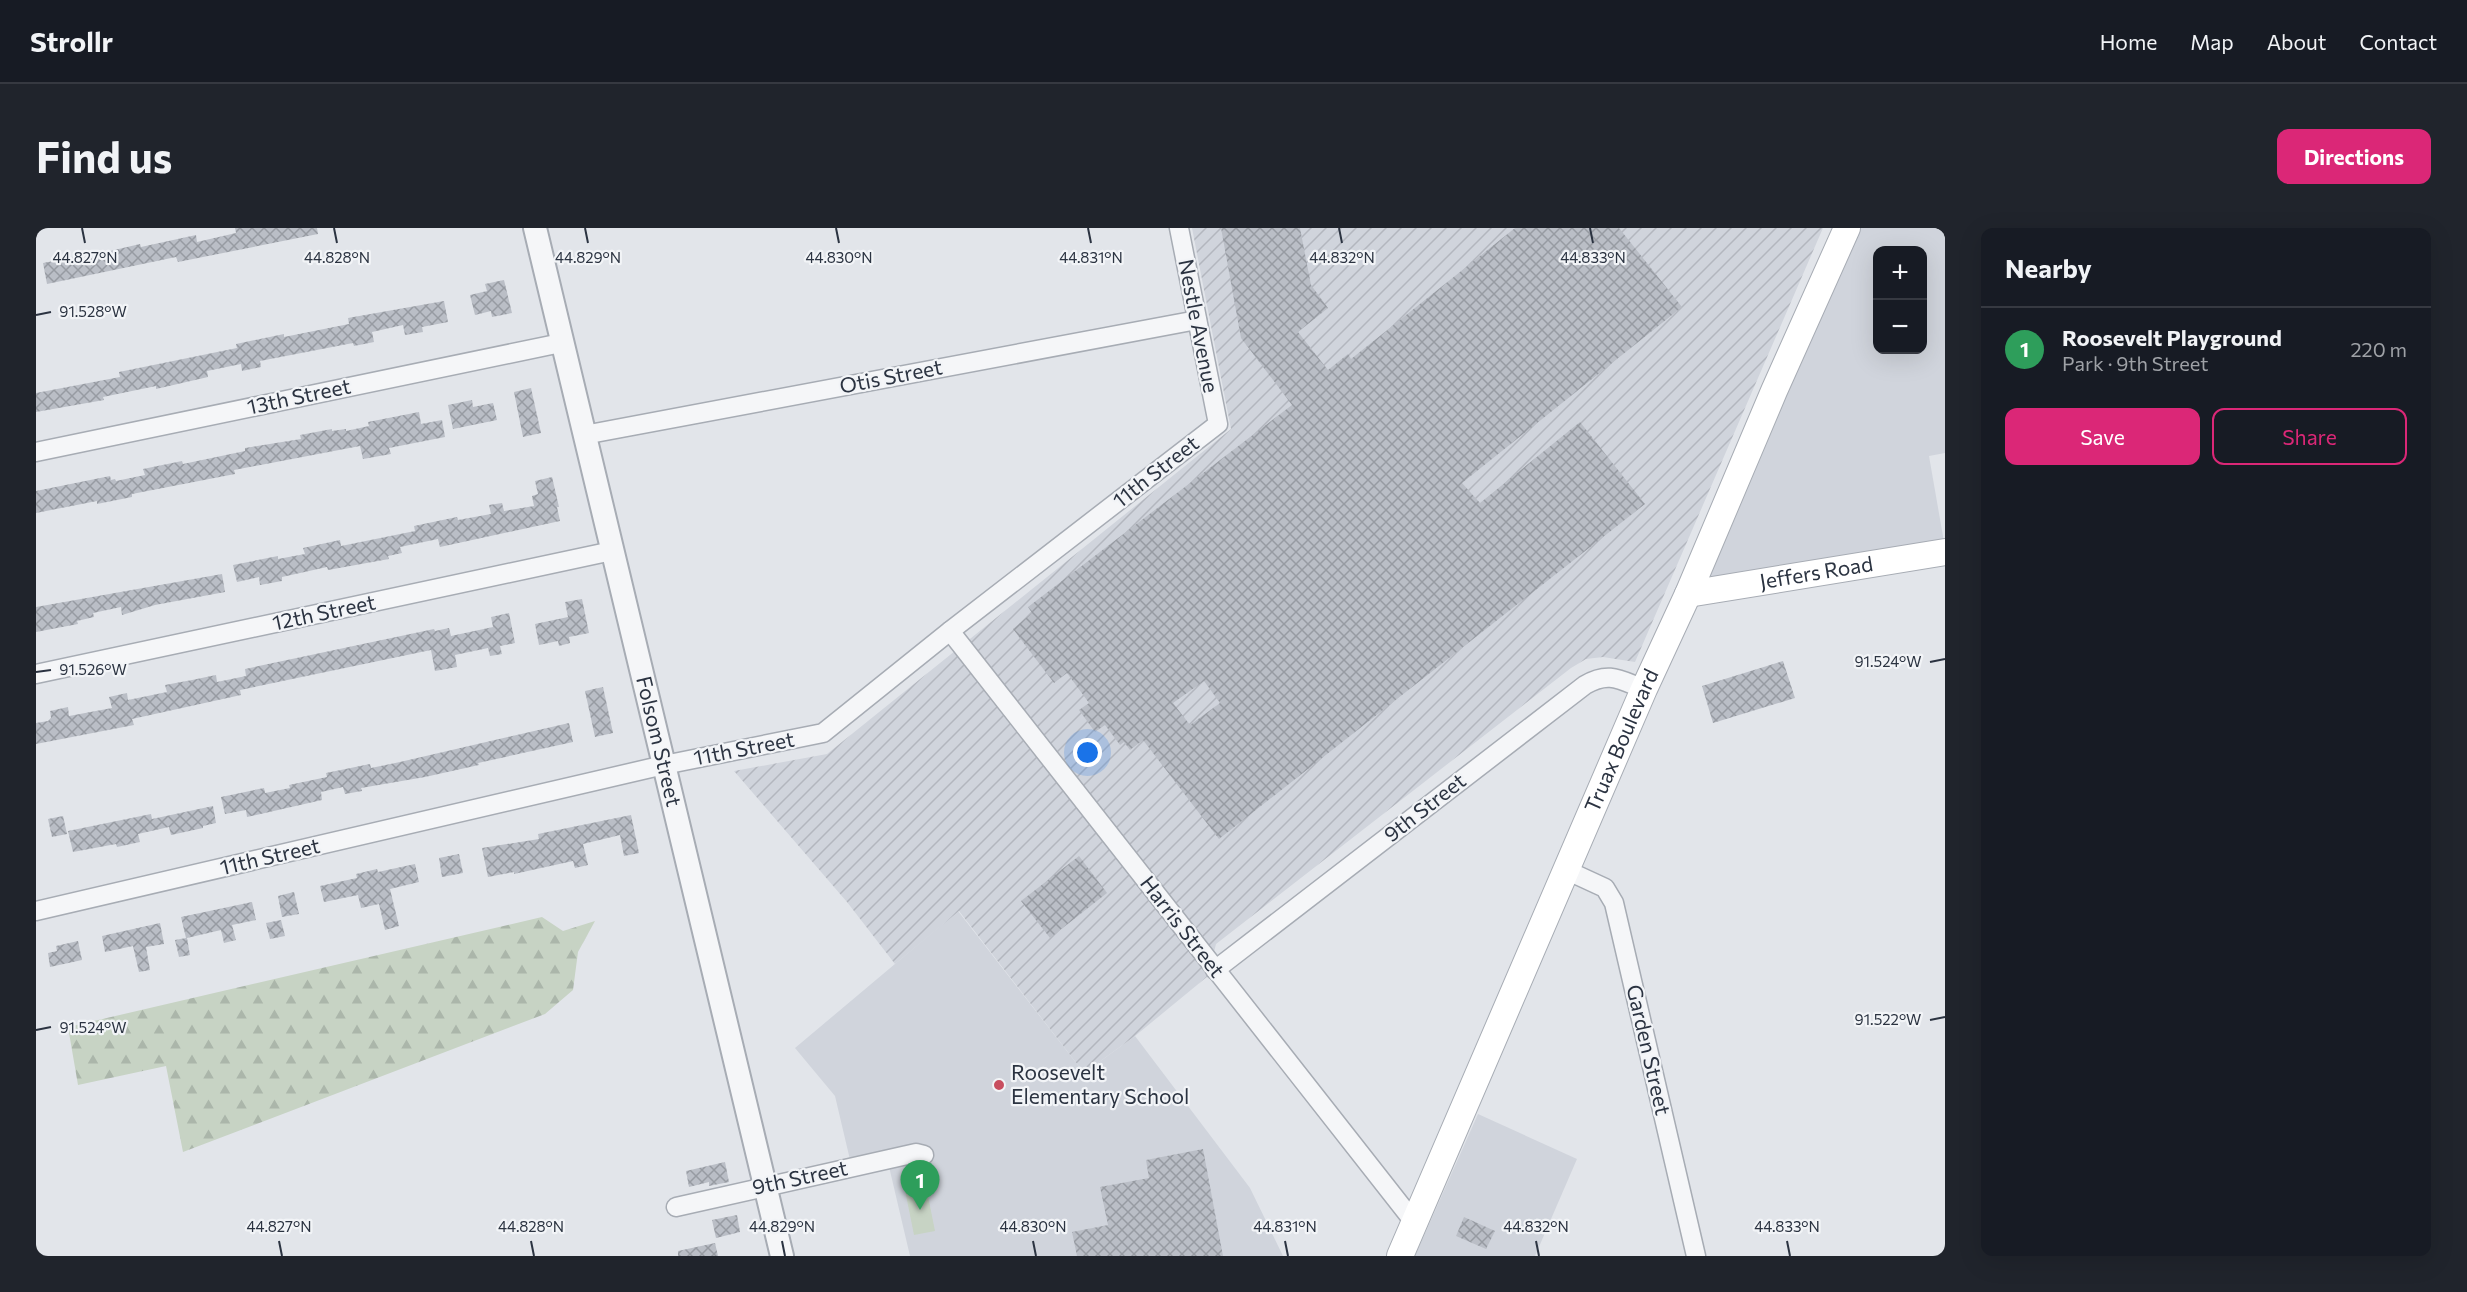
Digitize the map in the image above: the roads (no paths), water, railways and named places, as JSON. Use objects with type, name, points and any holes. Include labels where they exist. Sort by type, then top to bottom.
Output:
[{"type":"main road","name":"Truax Boulevard","points":[[1400,1256],[1644,689],[1688,594],[1774,391],[1847,228]]},
{"type":"main road","name":"Jeffers Road","points":[[1688,594],[1945,552]]},
{"type":"street","name":"Folsom Street","points":[[535,228],[782,1256]]},
{"type":"street","name":"Nestle Avenue","points":[[1179,228],[1218,424]]},
{"type":"street","name":"Otis Street","points":[[585,435],[1197,320]]},
{"type":"street","name":"13th Street","points":[[36,452],[561,343]]},
{"type":"street","name":"11th Street","points":[[36,911],[664,765],[824,733],[1218,424]]},
{"type":"street","name":"12th Street","points":[[36,674],[612,551]]},
{"type":"street","name":"Harris Street","points":[[950,632],[1414,1222]]},
{"type":"street","name":"9th Street","points":[[1215,970],[1585,685],[1598,678],[1613,677],[1644,689]]},
{"type":"street","name":"Garden Street","points":[[1566,870],[1605,888],[1614,903],[1696,1256]]},
{"type":"street","name":"9th Street","points":[[676,1207],[916,1153],[924,1155]]},
{"type":"place","name":"Roosevelt Elementary School","points":[[999,1085]]},
{"type":"place","name":"Roosevelt Playground","points":[[920,1210]]}]
